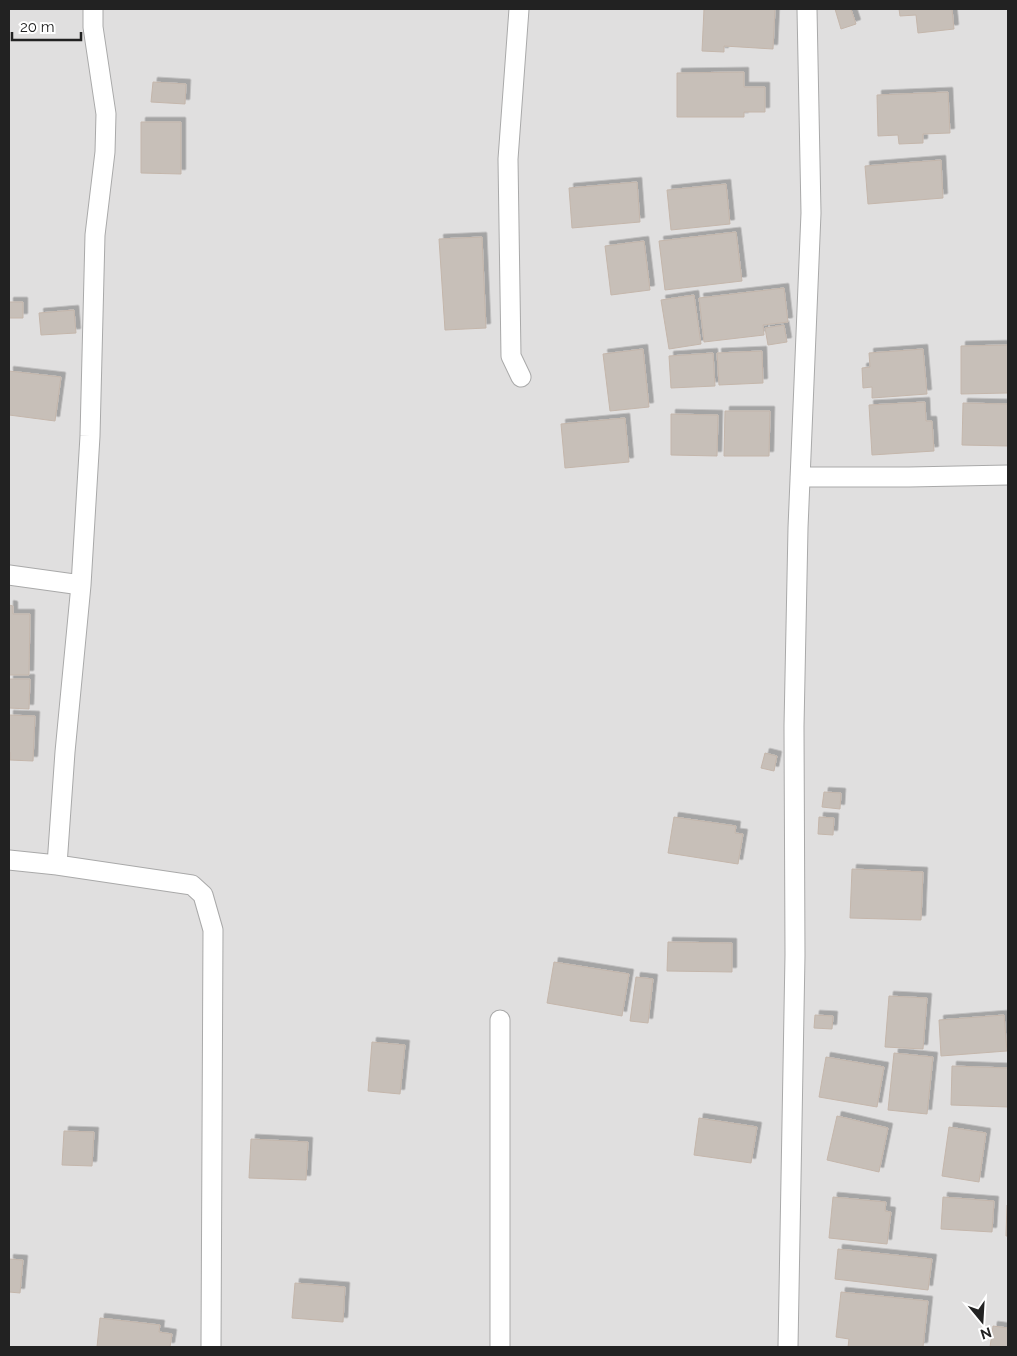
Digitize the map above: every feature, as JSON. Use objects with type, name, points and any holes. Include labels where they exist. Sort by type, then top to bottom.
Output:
[{"type":"street","points":[[57,865],[65,752],[81,585],[90,436],[95,235],[105,152],[106,114],[93,27],[93,9]]},
{"type":"street","points":[[518,9],[508,160],[511,356],[521,377]]},
{"type":"street","points":[[788,1347],[796,955],[794,716],[800,477],[811,213],[807,9]]},
{"type":"street","points":[[800,477],[1008,475]]},
{"type":"street","points":[[9,575],[81,585]]},
{"type":"street","points":[[9,860],[57,865],[192,885],[203,895],[213,930],[211,1347]]},
{"type":"street","points":[[500,1020],[500,1347]]},
{"type":"shaded area","points":[[9,9],[1008,9],[1008,1347],[9,1347]]},
{"type":"building","points":[[704,9],[775,9],[773,49],[724,46],[724,52],[702,51]]},
{"type":"building","points":[[835,9],[851,9],[856,24],[841,29]]},
{"type":"building","points":[[899,9],[952,9],[954,29],[918,33],[916,15],[900,16]]},
{"type":"building","points":[[744,72],[744,87],[765,87],[765,112],[744,112],[744,117],[677,117],[677,73]]},
{"type":"building","points":[[153,82],[186,84],[185,104],[151,102]]},
{"type":"building","points":[[948,92],[950,133],[923,134],[923,143],[899,144],[898,135],[878,136],[877,95]]},
{"type":"building","points":[[141,122],[181,122],[181,174],[141,173]]},
{"type":"building","points":[[941,160],[943,198],[868,204],[865,166]]},
{"type":"building","points":[[637,182],[640,222],[572,228],[569,188]]},
{"type":"building","points":[[726,184],[730,224],[671,230],[667,190]]},
{"type":"building","points":[[736,232],[742,281],[665,290],[659,241]]},
{"type":"building","points":[[482,237],[486,328],[445,330],[439,239]]},
{"type":"building","points":[[644,241],[650,290],[611,295],[605,246]]},
{"type":"building","points":[[784,288],[788,322],[763,325],[764,335],[704,342],[699,298]]},
{"type":"building","points":[[694,295],[701,344],[669,349],[661,300]]},
{"type":"building","points":[[9,302],[23,302],[23,318],[9,318]]},
{"type":"building","points":[[74,310],[76,333],[41,335],[39,313]]},
{"type":"building","points":[[784,325],[787,342],[768,345],[765,328]]},
{"type":"building","points":[[1008,345],[1008,393],[961,394],[961,346]]},
{"type":"building","points":[[643,349],[649,407],[610,411],[603,354]]},
{"type":"building","points":[[923,349],[927,394],[872,398],[872,387],[863,388],[862,368],[870,367],[869,353]]},
{"type":"building","points":[[762,351],[763,383],[719,385],[717,353]]},
{"type":"building","points":[[713,353],[715,386],[671,388],[669,356]]},
{"type":"building","points":[[9,371],[61,377],[55,421],[9,415]]},
{"type":"building","points":[[925,402],[926,421],[932,421],[934,451],[872,455],[869,405]]},
{"type":"building","points":[[963,403],[1008,404],[1008,446],[962,445]]},
{"type":"building","points":[[725,411],[770,411],[769,456],[724,456]]},
{"type":"building","points":[[671,414],[718,415],[717,456],[671,455]]},
{"type":"building","points":[[625,418],[629,462],[565,468],[561,424]]},
{"type":"building","points":[[9,605],[13,606],[13,614],[30,614],[29,675],[9,675]]},
{"type":"building","points":[[9,679],[30,679],[29,709],[9,708]]},
{"type":"building","points":[[9,715],[35,716],[33,761],[10,760]]},
{"type":"building","points":[[765,753],[777,756],[774,771],[761,768]]},
{"type":"building","points":[[824,792],[841,793],[840,809],[822,807]]},
{"type":"building","points":[[674,817],[736,826],[735,833],[743,834],[738,864],[668,853]]},
{"type":"building","points":[[819,817],[834,818],[833,835],[818,834]]},
{"type":"building","points":[[852,869],[923,872],[921,920],[850,918]]},
{"type":"building","points":[[668,942],[732,943],[732,972],[667,971]]},
{"type":"building","points":[[554,962],[629,974],[622,1016],[547,1003]]},
{"type":"building","points":[[636,977],[653,979],[648,1023],[630,1021]]},
{"type":"building","points":[[889,996],[927,998],[923,1049],[885,1047]]},
{"type":"building","points":[[815,1015],[833,1016],[832,1029],[814,1028]]},
{"type":"building","points":[[1004,1015],[1007,1051],[941,1056],[939,1020]]},
{"type":"building","points":[[372,1042],[405,1045],[400,1094],[368,1091]]},
{"type":"building","points":[[894,1053],[933,1057],[927,1114],[888,1110]]},
{"type":"building","points":[[826,1057],[884,1067],[877,1107],[819,1097]]},
{"type":"building","points":[[952,1066],[1008,1068],[1008,1107],[951,1105]]},
{"type":"building","points":[[837,1116],[888,1128],[879,1172],[827,1160]]},
{"type":"building","points":[[699,1118],[757,1127],[751,1163],[694,1155]]},
{"type":"building","points":[[949,1127],[986,1133],[979,1182],[942,1176]]},
{"type":"building","points":[[64,1131],[94,1132],[92,1166],[62,1165]]},
{"type":"building","points":[[251,1139],[308,1142],[306,1180],[249,1178]]},
{"type":"building","points":[[833,1197],[886,1202],[885,1211],[891,1212],[887,1244],[829,1238]]},
{"type":"building","points":[[943,1197],[994,1201],[992,1232],[941,1229]]},
{"type":"building","points":[[1007,1205],[1008,1236],[1006,1236]]},
{"type":"building","points":[[838,1249],[932,1259],[928,1290],[835,1279]]},
{"type":"building","points":[[9,1259],[23,1260],[20,1293],[9,1292]]},
{"type":"building","points":[[295,1283],[345,1287],[343,1322],[292,1318]]},
{"type":"building","points":[[841,1292],[928,1301],[923,1347],[848,1347],[849,1339],[836,1337]]},
{"type":"building","points":[[100,1318],[160,1325],[159,1332],[172,1334],[170,1347],[97,1347]]},
{"type":"building","points":[[993,1326],[1008,1328],[1008,1347],[990,1347]]}]
